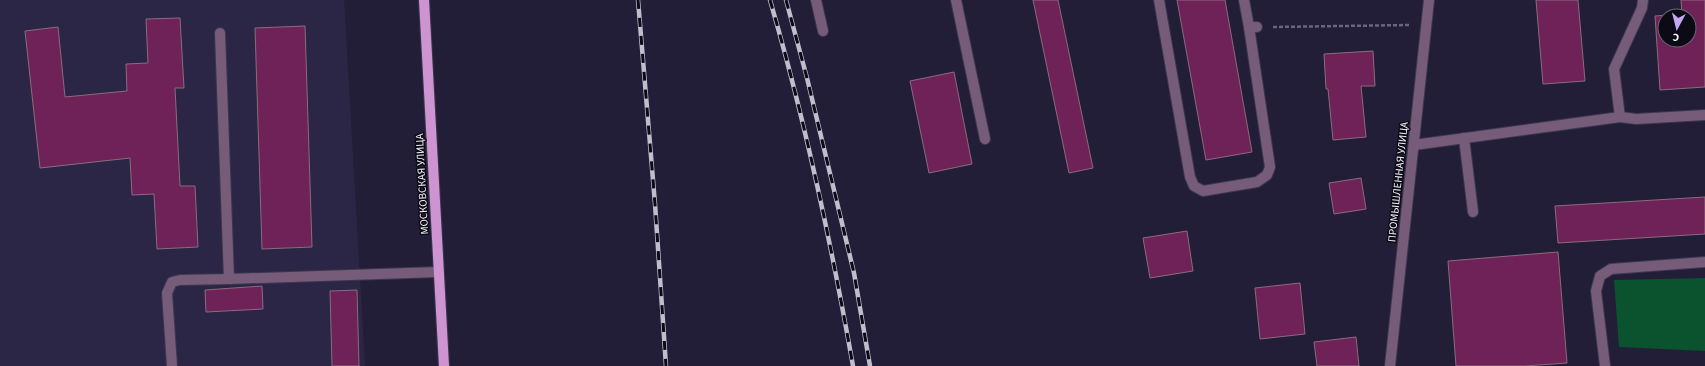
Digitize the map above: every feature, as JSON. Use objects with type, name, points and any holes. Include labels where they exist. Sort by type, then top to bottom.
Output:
[{"type":"main road","name":"МОСКОВСКАЯ УЛИЦА","points":[[424,0],[444,366]]},
{"type":"street","points":[[816,0],[823,30]]},
{"type":"street","points":[[956,0],[985,139]]},
{"type":"street","points":[[1159,0],[1190,177],[1194,186],[1203,191],[1257,182],[1267,175],[1270,166],[1253,27],[1244,0]]},
{"type":"street","name":"ПРОМЫШЛЕННАЯ УЛИЦА","points":[[1390,366],[1429,0]]},
{"type":"street","points":[[1620,116],[1614,70],[1642,8],[1643,0]]},
{"type":"street","points":[[220,33],[229,279]]},
{"type":"street","points":[[1414,145],[1620,116],[1636,119],[1705,115]]},
{"type":"street","points":[[1464,138],[1473,212]]},
{"type":"street","points":[[1605,366],[1596,291],[1600,276],[1611,268],[1705,262]]},
{"type":"street","points":[[172,366],[167,292],[172,282],[180,280],[438,272]]},
{"type":"path","points":[[1253,27],[1426,25]]},
{"type":"shaded area","points":[[0,0],[344,0],[365,366],[0,366]]},
{"type":"green space","points":[[1705,278],[1705,351],[1619,347],[1614,280]]},
{"type":"building","points":[[1033,0],[1058,0],[1093,168],[1069,173]]},
{"type":"building","points":[[1177,0],[1225,0],[1252,152],[1206,160]]},
{"type":"building","points":[[1536,0],[1578,0],[1585,81],[1543,84]]},
{"type":"building","points":[[1681,0],[1705,0],[1705,87],[1660,90],[1657,48],[1697,48],[1697,8],[1682,8]]},
{"type":"building","points":[[1655,16],[1657,16],[1657,46]]},
{"type":"building","points":[[180,18],[184,88],[175,88],[180,186],[195,186],[198,247],[157,249],[154,194],[132,195],[130,158],[40,168],[25,31],[58,27],[65,97],[127,91],[126,64],[148,63],[146,19]]},
{"type":"building","points":[[305,26],[312,247],[262,249],[255,28]]},
{"type":"building","points":[[1373,51],[1375,86],[1361,86],[1366,137],[1333,140],[1328,89],[1326,89],[1324,54]]},
{"type":"building","points":[[954,72],[972,164],[929,173],[910,81]]},
{"type":"building","points":[[1361,178],[1366,209],[1334,214],[1329,183]]},
{"type":"building","points":[[1705,197],[1705,234],[1558,243],[1555,206]]},
{"type":"building","points":[[1187,231],[1193,271],[1150,278],[1143,238]]},
{"type":"building","points":[[1558,252],[1567,363],[1525,366],[1456,366],[1448,261]]},
{"type":"building","points":[[1300,283],[1305,334],[1260,339],[1255,288]]},
{"type":"building","points":[[262,286],[263,309],[206,312],[205,290]]},
{"type":"building","points":[[357,290],[359,366],[332,366],[330,291]]},
{"type":"building","points":[[1356,337],[1359,366],[1317,366],[1314,342]]},
{"type":"railway","points":[[638,0],[655,204],[666,366]]},
{"type":"railway","points":[[770,0],[806,136],[836,273],[853,366]]},
{"type":"railway","points":[[786,0],[807,78],[854,273],[870,366]]}]
